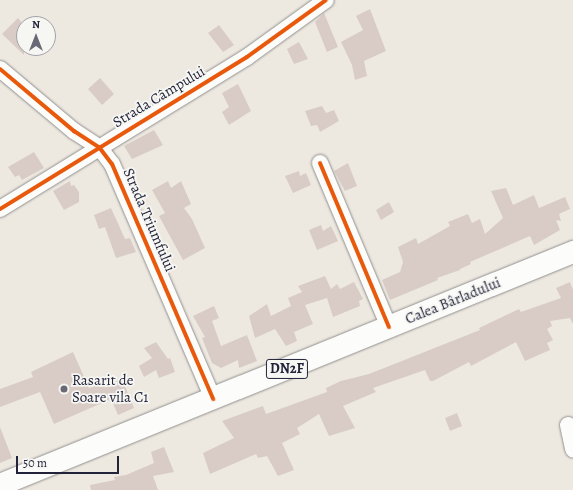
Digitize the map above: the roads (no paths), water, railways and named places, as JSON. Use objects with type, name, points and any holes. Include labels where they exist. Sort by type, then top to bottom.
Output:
[{"type":"main road","name":"Calea Bârladului","points":[[0,485],[573,252]]},
{"type":"street","name":"Strada Câmpului","points":[[0,209],[247,57],[326,0]]},
{"type":"street","name":"Strada Triumfului","points":[[0,69],[74,131],[99,147],[120,181],[212,399]]},
{"type":"street","points":[[320,164],[389,327]]},
{"type":"street","points":[[568,425],[573,449]]},
{"type":"place","name":"Rasarit de Soare vila C1","points":[[64,389]]}]
